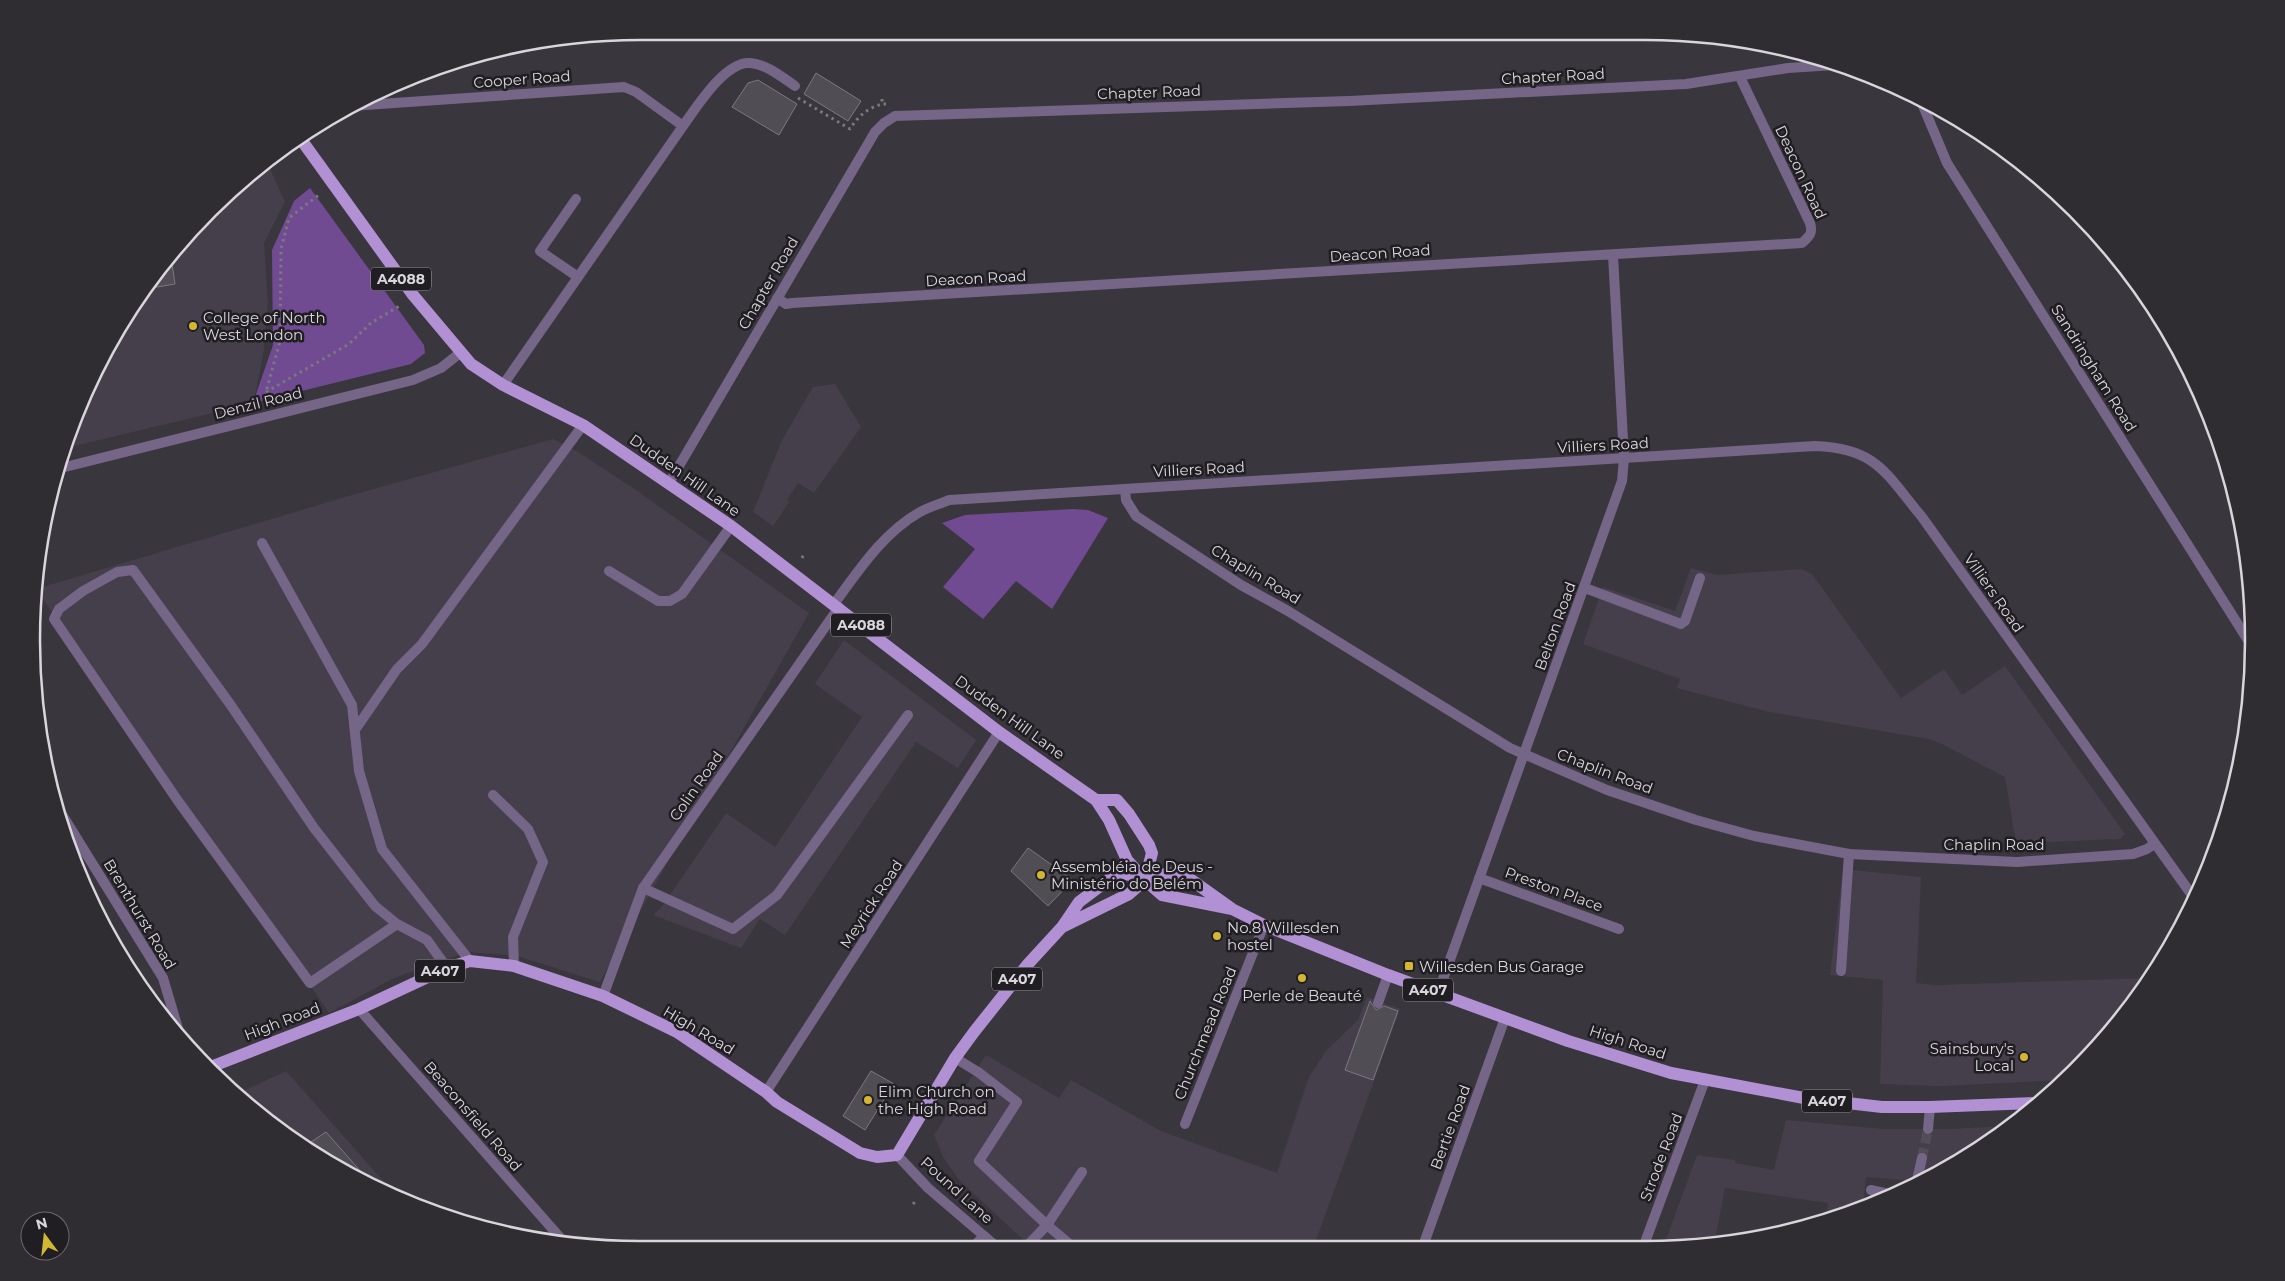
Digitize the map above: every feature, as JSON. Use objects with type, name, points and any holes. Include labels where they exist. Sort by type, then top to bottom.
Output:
[{"type":"main road","name":"Dudden Hill Lane","points":[[304,143],[413,296],[471,364],[503,385],[583,425],[731,526],[999,732],[1096,800],[1109,820],[1126,860],[1145,880]]},
{"type":"main road","name":"Dudden Hill Lane","points":[[1096,800],[1117,800],[1144,834],[1152,853],[1145,880]]},
{"type":"main road","name":"High Road","points":[[216,1065],[359,1009],[446,968],[470,961],[514,966],[603,996],[677,1032],[766,1092],[777,1102],[860,1153],[877,1157],[897,1155],[955,1058],[1028,964],[1062,927],[1079,902],[1115,875],[1120,872],[1145,880],[1162,896],[1232,909]]},
{"type":"main road","name":"High Road","points":[[1062,927],[1129,894],[1145,880],[1168,873],[1190,879],[1232,909],[1264,925],[1388,975],[1505,1018],[1662,1070],[1804,1098],[1882,1107],[2026,1103]]},
{"type":"street","points":[[503,385],[708,90],[734,67],[748,62],[760,65],[793,90]]},
{"type":"street","name":"Chapter Road","points":[[669,483],[776,298],[876,132],[884,123],[895,116],[1349,101],[1686,84],[1788,68],[1819,66]]},
{"type":"street","name":"Deacon Road","points":[[776,298],[786,304],[1802,243],[1810,236],[1812,230],[1810,223],[1740,77]]},
{"type":"street","name":"Cooper Road","points":[[370,105],[624,87],[636,92],[683,126]]},
{"type":"street","name":"Sandringham Road","points":[[1925,109],[1947,163],[2245,635]]},
{"type":"street","points":[[576,198],[540,251],[578,277]]},
{"type":"street","name":"Belton Road","points":[[1438,993],[1622,481],[1624,458],[1613,254]]},
{"type":"street","name":"Denzil Road","points":[[66,467],[413,380],[441,368],[460,353]]},
{"type":"street","points":[[355,730],[397,669],[422,644],[583,425]]},
{"type":"street","name":"Villiers Road","points":[[836,605],[877,547],[899,526],[922,511],[949,500],[1624,458],[1840,447],[1865,456],[1879,464],[1922,518],[2189,892]]},
{"type":"street","name":"Chaplin Road","points":[[1126,489],[1126,500],[1136,516],[1241,585],[1288,611],[1502,744],[1608,790],[1696,820],[1754,836],[1849,854],[2017,862],[2133,854],[2148,849],[2154,844]]},
{"type":"street","points":[[609,571],[658,601],[670,601],[682,594],[731,526]]},
{"type":"street","points":[[262,544],[352,705],[360,771],[382,850],[470,961]]},
{"type":"street","points":[[397,924],[310,984],[178,801],[54,620],[59,609],[83,592],[118,572],[133,570],[230,704],[314,828],[375,906],[397,924],[427,940],[446,968]]},
{"type":"street","points":[[1585,588],[1681,624],[1685,621],[1700,578]]},
{"type":"street","name":"Colin Road","points":[[603,996],[643,888],[836,605]]},
{"type":"street","points":[[643,888],[734,928],[777,895],[908,715]]},
{"type":"street","name":"Meyrick Road","points":[[766,1092],[999,732]]},
{"type":"street","points":[[493,795],[528,829],[543,862],[513,937],[514,966]]},
{"type":"street","name":"Brenthurst Road","points":[[70,827],[163,978],[175,1020]]},
{"type":"street","points":[[1841,971],[1849,854]]},
{"type":"street","name":"Preston Place","points":[[1479,878],[1619,929]]},
{"type":"street","name":"Churchmead Road","points":[[1184,1124],[1264,925]]},
{"type":"street","points":[[1378,1004],[1388,975]]},
{"type":"street","name":"Beaconsfield Road","points":[[359,1009],[558,1235]]},
{"type":"street","name":"Bertie Road","points":[[1425,1241],[1505,1018]]},
{"type":"street","points":[[955,1058],[978,1072],[1017,1102],[979,1162],[1067,1241]]},
{"type":"street","name":"Strode Road","points":[[1645,1241],[1705,1080]]},
{"type":"street","points":[[1928,1129],[1930,1107]]},
{"type":"street","name":"Pound Lane","points":[[897,1155],[928,1188],[990,1241]]},
{"type":"street","points":[[1917,1175],[1922,1158]]},
{"type":"street","points":[[1031,1241],[1047,1224],[1082,1172]]},
{"type":"street","points":[[1871,1190],[1880,1192]]},
{"type":"street","points":[[979,1241],[984,1236]]},
{"type":"path","points":[[793,90],[850,129],[856,120],[871,107],[882,104]]},
{"type":"path","points":[[266,417],[266,392],[280,341],[280,249],[289,218],[320,194]]},
{"type":"path","points":[[266,392],[349,344],[370,323],[402,304]]},
{"type":"path","points":[[802,558],[804,554]]},
{"type":"shaded area","name":"College of North West London","points":[[270,168],[285,202],[264,243],[268,302],[264,349],[256,391],[251,404],[72,446],[102,375],[120,340],[141,307],[189,245],[216,216]]},
{"type":"shaded area","points":[[310,188],[424,345],[425,353],[411,364],[253,403],[273,345],[272,250],[294,201]]},
{"type":"shaded area","points":[[835,384],[861,427],[814,493],[798,483],[787,500],[789,502],[773,526],[753,512],[782,440],[813,387]]},
{"type":"shaded area","points":[[553,439],[578,452],[636,490],[809,613],[600,982],[517,956],[467,952],[394,978],[329,1013],[41,597],[42,587],[352,495]]},
{"type":"shaded area","points":[[1073,509],[1088,510],[1108,518],[1052,609],[1016,581],[983,619],[943,587],[975,549],[942,523],[965,515]]},
{"type":"shaded area","points":[[1691,568],[1717,575],[1801,569],[1812,574],[1901,698],[1944,669],[1962,695],[2005,666],[2125,834],[2120,839],[2016,843],[2005,777],[1942,744],[1929,739],[1769,712],[1677,688],[1680,679],[1583,644],[1603,587],[1675,611]]},
{"type":"shaded area","points":[[844,640],[976,740],[958,768],[916,742],[785,935],[760,919],[741,948],[653,915],[661,908],[726,813],[775,847],[862,717],[815,684]]},
{"type":"shaded area","points":[[1843,869],[1921,877],[1916,983],[1937,985],[2141,978],[2096,1036],[2052,1081],[1942,1086],[1880,1084],[1883,980],[1830,975]]},
{"type":"shaded area","name":"Willesden Bus Garage","points":[[1367,997],[1400,1009],[1316,1241],[1025,1241],[959,1180],[943,1157],[934,1135],[986,1055],[1059,1098],[1071,1080],[1161,1131],[1277,1173],[1309,1077],[1326,1051],[1358,1020]]},
{"type":"shaded area","points":[[286,1071],[386,1184],[340,1161],[307,1140],[244,1091]]},
{"type":"shaded area","points":[[1786,1120],[1884,1129],[1997,1127],[1945,1161],[1907,1180],[1866,1177],[1864,1199],[1827,1212],[1828,1203],[1725,1188],[1716,1237],[1666,1240],[1697,1155],[1735,1160],[1735,1163],[1774,1170]]},
{"type":"building","points":[[816,73],[861,101],[848,121],[804,94]]},
{"type":"building","points":[[758,80],[797,104],[779,135],[732,107],[748,83]]},
{"type":"building","points":[[172,265],[175,284],[155,287]]},
{"type":"building","name":"Assembléia de Deus - Ministério do Belém","points":[[1028,848],[1073,880],[1048,906],[1011,871]]},
{"type":"building","points":[[1370,1001],[1376,1010],[1384,1006],[1398,1011],[1373,1080],[1345,1070]]},
{"type":"building","name":"Elim Church on the High Road","points":[[871,1071],[894,1084],[865,1130],[843,1116]]},
{"type":"building","points":[[326,1132],[361,1172],[340,1161],[311,1142]]},
{"type":"tunnel","points":[[1922,1158],[1928,1129]]},
{"type":"place","name":"College of North West London","points":[[193,326]]},
{"type":"place","name":"Assembléia de Deus - Ministério do Belém","points":[[1041,875]]},
{"type":"place","name":"No.8 Willesden hostel","points":[[1217,936]]},
{"type":"place","name":"Willesden Bus Garage","points":[[1409,966]]},
{"type":"place","name":"Perle de Beauté","points":[[1302,978]]},
{"type":"place","name":"Sainsbury's Local","points":[[2024,1057]]},
{"type":"place","name":"Elim Church on the High Road","points":[[868,1100]]}]
